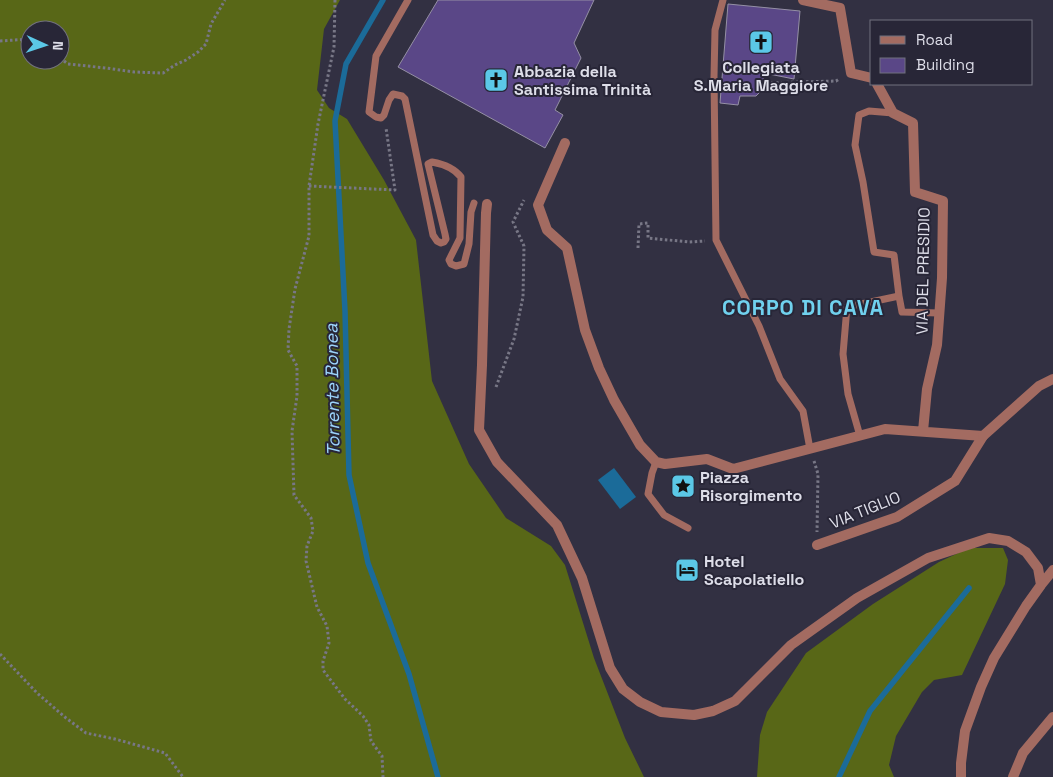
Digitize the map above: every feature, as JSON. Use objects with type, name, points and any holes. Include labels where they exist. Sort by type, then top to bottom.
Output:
[{"type":"street","points":[[802,0],[840,8],[851,73],[870,78]]},
{"type":"street","points":[[878,85],[892,113]]},
{"type":"street","name":"VIA DEL PRESIDIO","points":[[892,113],[913,123],[915,192],[943,201],[942,278],[937,345],[927,389],[923,431]]},
{"type":"street","points":[[565,143],[538,205],[547,230],[567,248],[585,330],[599,368],[614,400],[640,445],[656,462],[665,464],[707,459],[732,469],[885,430],[983,436]]},
{"type":"street","points":[[487,204],[479,430],[497,462],[556,525],[582,578],[610,668],[622,689],[640,702],[662,712],[694,715],[713,711],[735,701],[791,644],[857,598],[928,558],[989,538],[1008,542],[1026,552],[1038,568],[1041,585]]},
{"type":"street","name":"VIA TIGLIO","points":[[817,545],[897,517],[955,482],[983,436],[1039,386],[1053,379]]},
{"type":"street","points":[[961,777],[960,763],[966,731],[981,687],[994,658],[1026,606],[1053,570]]},
{"type":"street","points":[[1013,777],[1023,753],[1053,717]]},
{"type":"lane","points":[[408,0],[376,56],[369,112],[381,118],[393,94],[402,96],[405,99],[433,235],[437,242],[444,242],[446,234],[428,164],[432,162],[440,163],[453,169],[461,177],[460,238],[449,260],[451,264],[456,266],[464,264],[469,244],[474,203]]},
{"type":"lane","points":[[723,0],[715,30],[716,240],[759,326],[780,379],[803,411],[810,450]]},
{"type":"lane","points":[[892,113],[869,111],[859,114],[855,145],[874,252],[894,255],[902,312],[939,313]]},
{"type":"lane","points":[[860,436],[848,394],[843,354],[847,307],[899,296]]},
{"type":"lane","points":[[656,462],[648,494],[664,515],[688,528]]},
{"type":"path","points":[[70,64],[134,72],[164,73],[175,64],[186,60],[198,52],[206,44],[211,24],[225,0]]},
{"type":"path","points":[[335,0],[334,47],[318,124],[309,186],[309,236],[295,289],[289,329],[288,350],[297,366],[297,396],[292,431],[294,495],[311,518],[312,531],[307,546],[306,561],[317,607],[327,626],[329,643],[323,660],[323,670],[345,699],[363,716],[369,726],[371,741],[382,756],[383,777]]},
{"type":"path","points":[[0,41],[20,40]]},
{"type":"path","points":[[766,83],[836,81],[851,73]]},
{"type":"path","points":[[309,186],[395,190],[384,115]]},
{"type":"path","points":[[480,398],[493,394],[514,339],[523,297],[524,246],[513,222],[525,198]]},
{"type":"path","points":[[638,248],[639,224],[648,223],[648,238],[689,242],[716,240]]},
{"type":"path","points":[[810,450],[818,474],[817,545]]},
{"type":"path","points":[[0,654],[37,693],[86,733],[165,753],[183,777]]},
{"type":"green space","points":[[0,0],[340,0],[324,29],[317,90],[329,108],[347,119],[384,180],[416,240],[432,381],[469,464],[506,518],[551,546],[565,565],[594,658],[625,738],[644,777],[0,777]]},
{"type":"green space","points":[[969,548],[1003,548],[1008,560],[1005,584],[962,675],[934,680],[922,692],[896,736],[889,765],[894,777],[757,777],[760,735],[767,712],[806,653],[873,604],[939,562]]},
{"type":"water","points":[[614,468],[636,497],[620,509],[598,480]]},
{"type":"building","name":"Abbazia della Santissima Trinità","points":[[438,0],[594,0],[574,43],[581,58],[555,110],[563,115],[545,148],[398,67]]},
{"type":"building","name":"Collegiata S.Maria Maggiore","points":[[728,4],[800,11],[794,79],[764,73],[763,89],[756,96],[740,96],[738,105],[720,103]]},
{"type":"waterway","name":"Torrente Bonea","points":[[383,0],[346,64],[335,121],[345,311],[349,475],[368,563],[409,674],[438,777]]},
{"type":"waterway","points":[[839,777],[870,711],[969,588]]},
{"type":"place","name":"Collegiata S.Maria Maggiore","points":[[761,42]]},
{"type":"place","name":"Abbazia della Santissima Trinità","points":[[496,80]]},
{"type":"place","name":"Piazza Risorgimento","points":[[683,486]]},
{"type":"place","name":"Hotel Scapolatiello","points":[[687,570]]},
{"type":"district","name":"CORPO DI CAVA","points":[[803,307]]}]
